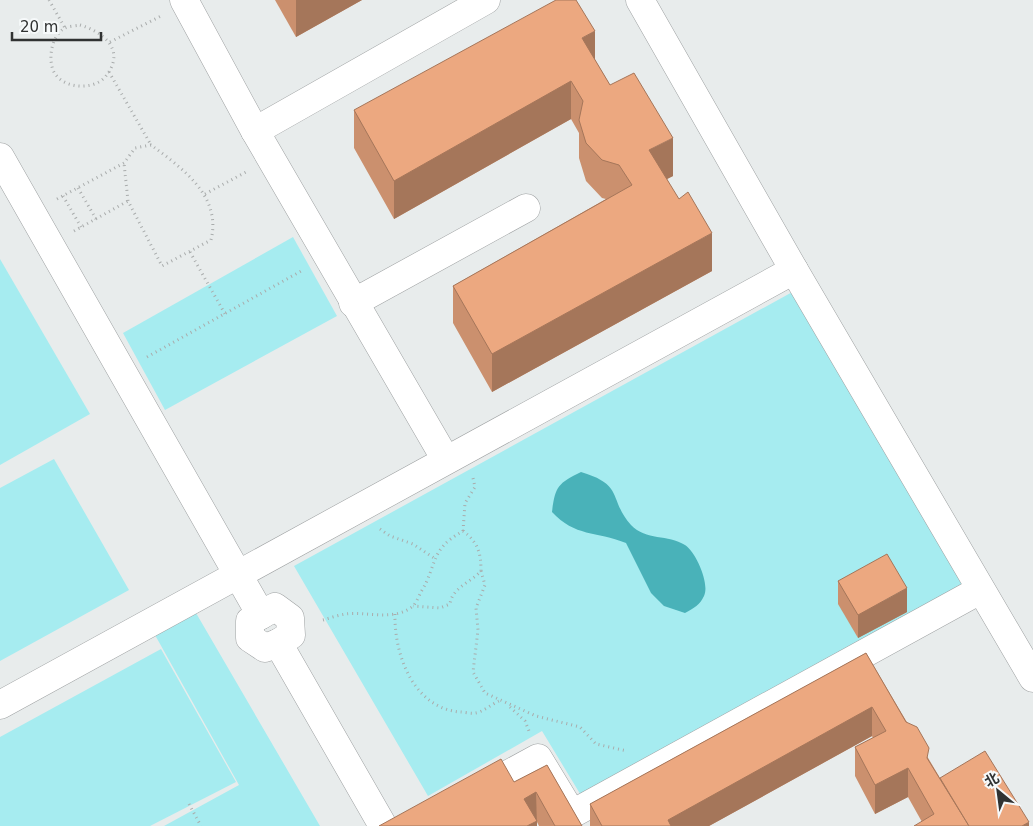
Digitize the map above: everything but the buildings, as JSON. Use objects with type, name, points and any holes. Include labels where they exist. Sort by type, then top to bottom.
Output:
[{"type":"street","points":[[255,131],[486,0]]},
{"type":"street","points":[[640,0],[794,270],[1033,678]]},
{"type":"street","points":[[185,2],[255,131],[353,303],[454,456]]},
{"type":"street","points":[[0,157],[261,615],[275,608],[290,618],[291,635],[278,642],[382,826]]},
{"type":"street","points":[[353,303],[526,208]]},
{"type":"street","points":[[0,705],[794,270]]},
{"type":"street","points":[[413,826],[538,758],[572,814],[980,590]]},
{"type":"path","points":[[49,0],[65,28]]},
{"type":"path","points":[[110,42],[185,2]]},
{"type":"path","points":[[80,25],[96,30],[110,42],[113,56],[109,72],[99,84],[80,87],[65,82],[53,70],[51,54],[56,38],[65,28],[80,25]]},
{"type":"path","points":[[109,72],[150,145],[184,168],[205,194],[215,226],[211,240],[162,266],[128,201],[124,163]]},
{"type":"path","points":[[32,213],[124,163],[135,148],[150,145]]},
{"type":"path","points":[[205,194],[271,159]]},
{"type":"path","points":[[78,188],[96,219]]},
{"type":"path","points":[[63,196],[81,227]]},
{"type":"path","points":[[50,244],[128,201]]},
{"type":"path","points":[[190,252],[225,314]]},
{"type":"path","points":[[122,370],[327,257]]},
{"type":"path","points":[[454,456],[471,465],[475,487],[465,503],[463,531]]},
{"type":"path","points":[[358,508],[367,521],[390,536],[413,544],[434,558]]},
{"type":"path","points":[[413,606],[424,587],[434,558],[447,540],[463,531]]},
{"type":"path","points":[[463,531],[475,540],[481,557],[481,571],[485,585],[476,608],[478,630],[473,672],[484,693],[507,705],[536,716],[580,727],[596,744],[629,752]]},
{"type":"path","points":[[323,620],[347,614],[371,616],[395,614],[413,606],[440,608],[450,604],[451,598],[459,588],[481,571]]},
{"type":"path","points":[[395,614],[394,634],[402,658],[412,684],[426,699],[450,711],[475,713],[499,701]]},
{"type":"path","points":[[507,705],[525,722],[538,758]]},
{"type":"path","points":[[189,804],[202,826]]},
{"type":"shaded area","points":[[293,237],[337,316],[165,410],[123,333]]},
{"type":"shaded area","points":[[0,259],[90,414],[0,465]]},
{"type":"shaded area","points":[[796,290],[970,587],[582,797],[542,731],[428,796],[294,566]]},
{"type":"shaded area","points":[[54,459],[129,590],[0,661],[0,488]]},
{"type":"shaded area","points":[[581,472],[595,477],[610,488],[624,516],[637,530],[650,535],[672,539],[689,549],[704,576],[705,591],[701,602],[685,613],[664,606],[651,593],[626,543],[578,530],[569,526],[552,512],[556,491],[567,479]]},
{"type":"shaded area","points":[[196,613],[320,826],[164,826],[239,785],[155,635]]},
{"type":"shaded area","points":[[161,649],[236,782],[150,826],[0,826],[0,737]]}]
